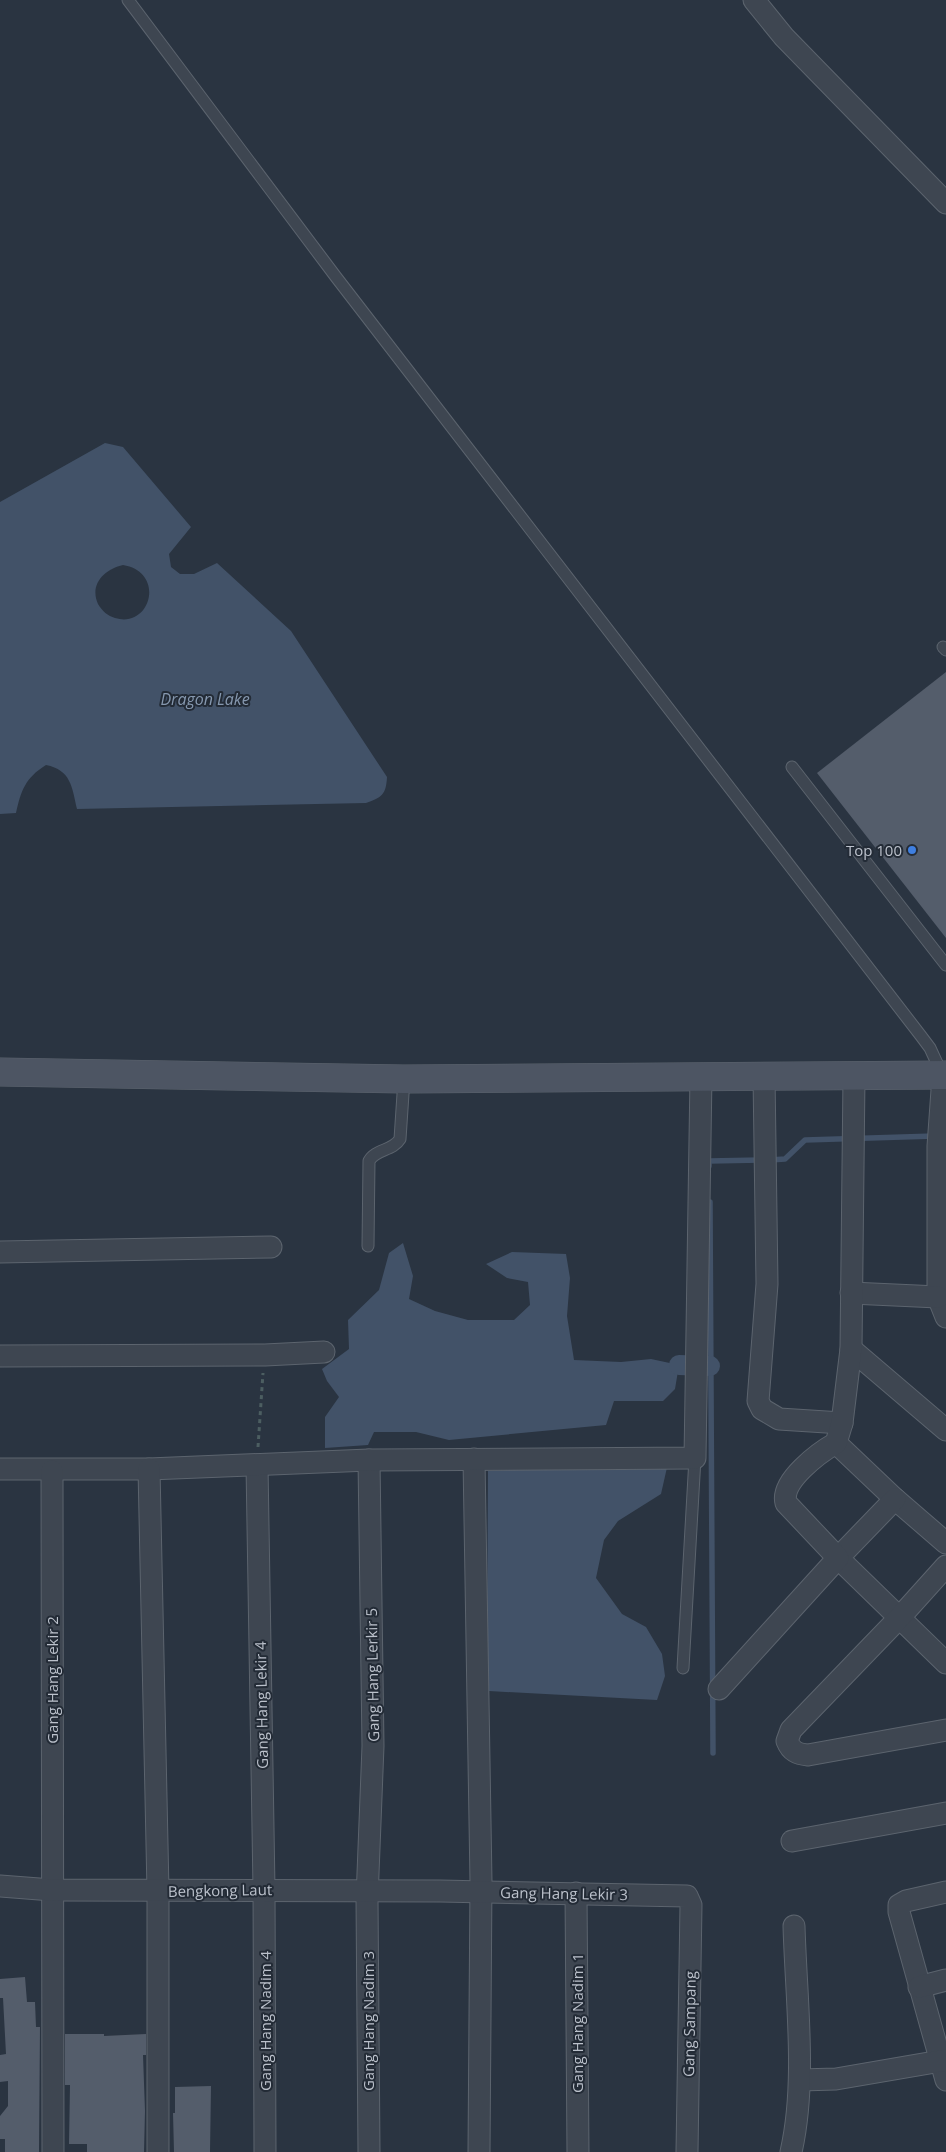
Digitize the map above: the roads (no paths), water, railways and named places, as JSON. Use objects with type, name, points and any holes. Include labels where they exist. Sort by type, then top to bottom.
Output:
[{"type":"main road","points":[[0,1072],[404,1079],[944,1075]]},
{"type":"street","points":[[754,0],[784,37],[946,203]]},
{"type":"street","points":[[944,1075],[938,1146],[938,1297],[946,1317]]},
{"type":"street","points":[[0,1469],[52,1471],[149,1469],[369,1460],[695,1458],[701,1076]]},
{"type":"street","points":[[764,1076],[767,1284],[758,1401],[762,1409],[779,1419],[839,1433],[895,1499],[946,1543]]},
{"type":"street","points":[[854,1076],[851,1349],[839,1433],[787,1487],[784,1496],[786,1503],[838,1558],[900,1616],[946,1663]]},
{"type":"street","points":[[0,1252],[271,1247]]},
{"type":"street","points":[[851,1293],[938,1297]]},
{"type":"street","points":[[851,1349],[946,1430]]},
{"type":"street","points":[[0,1356],[265,1356],[324,1352]]},
{"type":"street","points":[[474,1459],[481,1892],[479,2152]]},
{"type":"street","name":"Gang Hang Lerkir 5","points":[[368,1891],[373,1746],[369,1460]]},
{"type":"street","name":"Gang Hang Lekir 4","points":[[256,1465],[259,1520],[264,1889]]},
{"type":"street","points":[[149,1469],[158,1891],[158,2152]]},
{"type":"street","name":"Gang Hang Lekir 2","points":[[52,1471],[53,2152]]},
{"type":"street","points":[[719,1689],[838,1558],[895,1499]]},
{"type":"street","points":[[946,1566],[787,1735],[789,1746],[799,1754],[808,1755],[946,1730]]},
{"type":"street","points":[[792,1841],[946,1813]]},
{"type":"street","name":"Bengkong Laut","points":[[0,1886],[52,1890],[158,1891],[264,1889],[440,1890]]},
{"type":"street","name":"Gang Hang Nadim 4","points":[[264,1889],[265,2152]]},
{"type":"street","name":"Gang Hang Lekir 3","points":[[440,1890],[688,1896]]},
{"type":"street","name":"Gang Hang Nadim 3","points":[[368,1891],[369,2152]]},
{"type":"street","points":[[800,2080],[836,2079],[944,2067],[899,1912],[900,1905],[906,1901],[946,1892]]},
{"type":"street","name":"Gang Hang Nadim 1","points":[[576,1893],[578,2152]]},
{"type":"street","name":"Gang Sampang","points":[[687,2152],[691,1904],[688,1896]]},
{"type":"street","points":[[791,2152],[795,2136],[800,2080],[794,1926]]},
{"type":"street","points":[[919,1986],[946,1980]]},
{"type":"lane","points":[[128,0],[342,285],[921,1036],[930,1048],[944,1075]]},
{"type":"lane","points":[[792,767],[942,952],[946,965]]},
{"type":"lane","points":[[368,1246],[369,1161],[371,1157],[392,1147],[400,1139],[404,1079]]},
{"type":"lane","points":[[683,1668],[695,1458]]},
{"type":"water","name":"Dragon Lake","points":[[105,443],[123,447],[191,527],[169,554],[171,567],[180,574],[194,574],[217,563],[291,631],[387,777],[384,792],[376,799],[366,803],[77,809],[72,787],[65,775],[54,767],[46,765],[33,775],[25,786],[16,813],[0,814],[0,502]],"holes":[[[123,565],[136,570],[145,578],[149,588],[149,598],[145,608],[137,615],[127,619],[108,615],[100,607],[96,597],[97,584],[100,578],[110,570]]]},
{"type":"water","points":[[403,1243],[413,1276],[409,1299],[435,1311],[468,1320],[514,1320],[530,1305],[528,1282],[507,1278],[486,1264],[512,1252],[566,1254],[570,1278],[567,1316],[574,1360],[621,1362],[651,1359],[679,1365],[675,1389],[663,1401],[614,1401],[606,1425],[449,1440],[416,1432],[374,1432],[368,1445],[325,1448],[325,1417],[339,1397],[327,1381],[322,1369],[349,1349],[348,1320],[379,1290],[389,1253]]},
{"type":"water","points":[[668,1463],[661,1494],[618,1521],[604,1540],[596,1578],[622,1614],[646,1627],[662,1654],[665,1676],[657,1700],[489,1691],[487,1655],[488,1471]]},
{"type":"waterway","points":[[770,1160],[785,1159],[805,1140],[935,1136]]},
{"type":"waterway","points":[[709,1166],[709,1161],[761,1160]]},
{"type":"waterway","points":[[710,1202],[713,1753]]},
{"type":"waterway","points":[[679,1365],[710,1366]]},
{"type":"place","name":"Top 100","points":[[912,850]]}]
